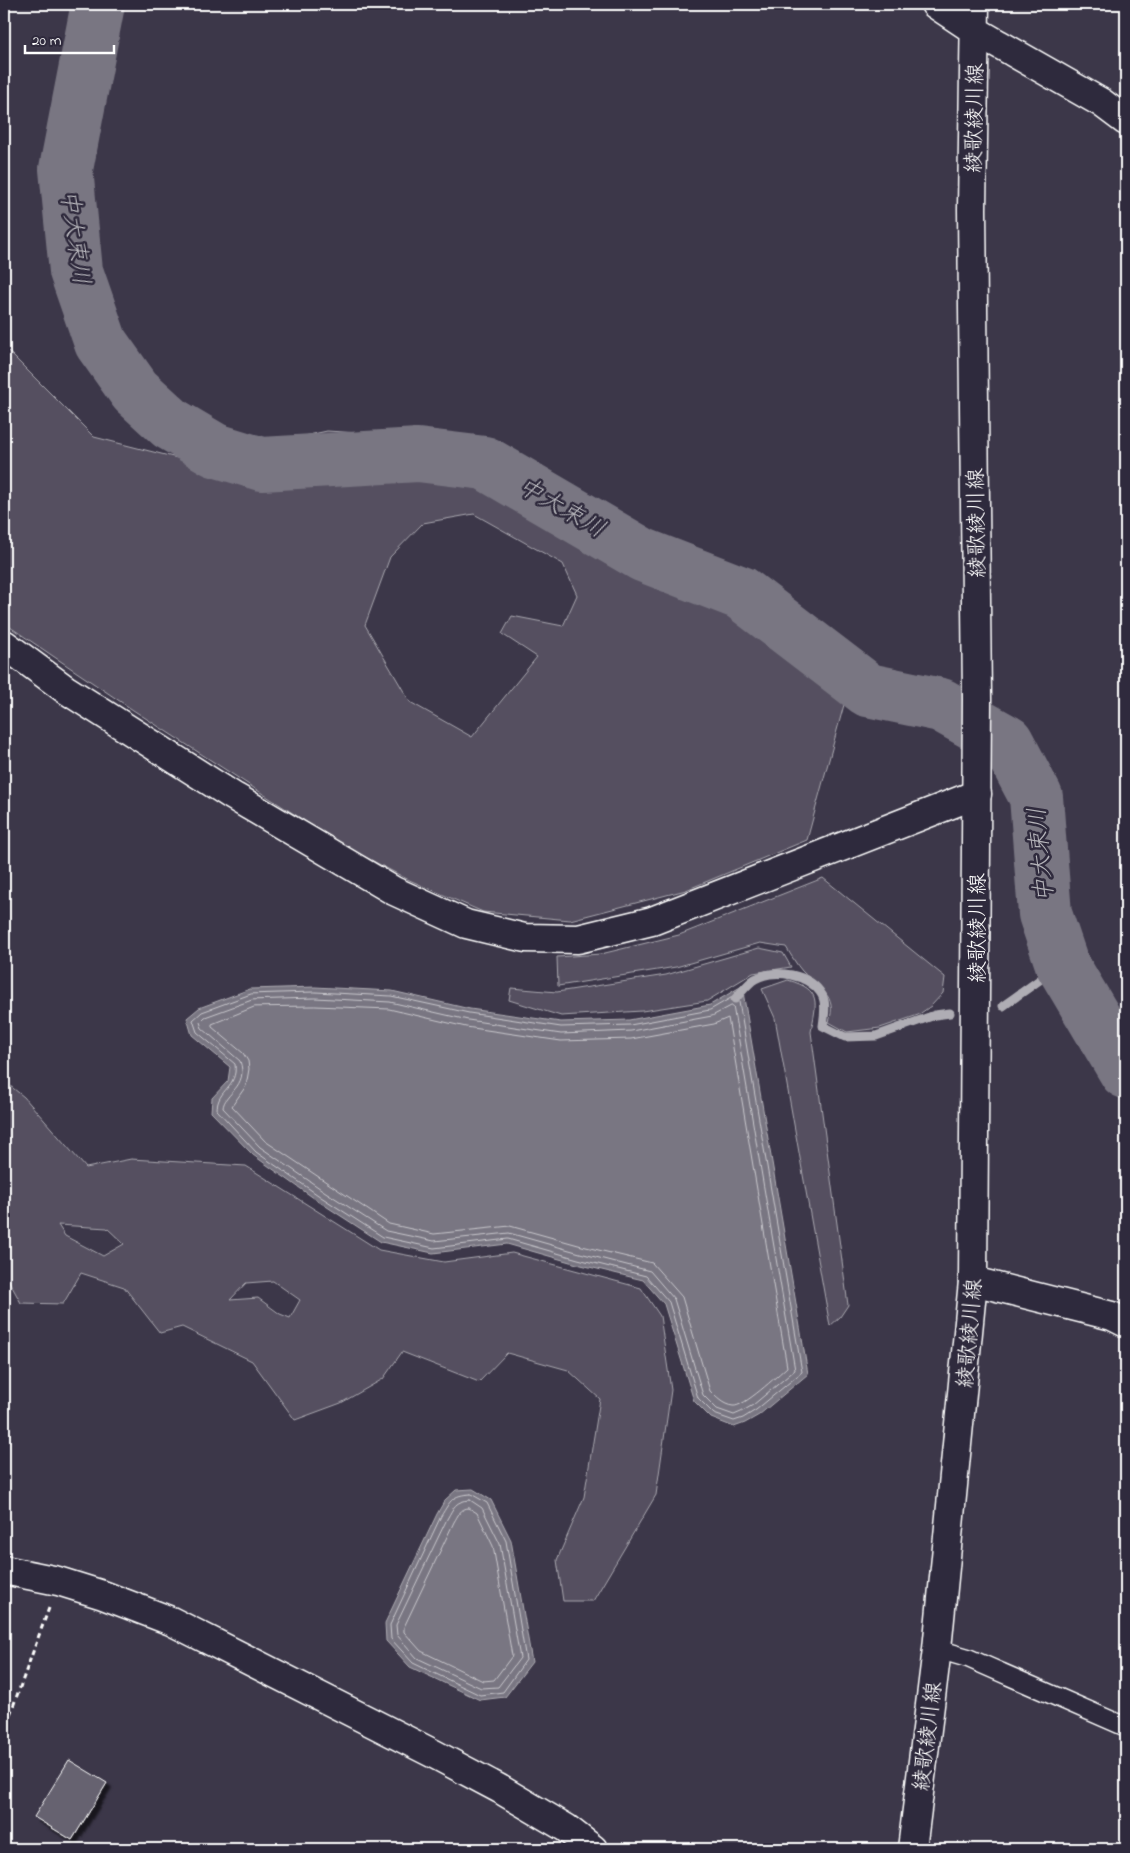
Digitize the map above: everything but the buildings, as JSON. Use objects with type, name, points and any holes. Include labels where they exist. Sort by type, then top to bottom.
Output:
[{"type":"street","points":[[935,4],[974,30],[1102,103],[1126,121]]},
{"type":"street","name":"綾歌綾川線","points":[[912,1849],[937,1649],[973,1281],[977,699],[972,219],[974,4]]},
{"type":"street","points":[[4,644],[65,689],[224,791],[394,891],[466,924],[525,938],[578,939],[652,921],[976,794]]},
{"type":"street","points":[[973,1281],[1112,1316],[1126,1323]]},
{"type":"street","points":[[4,1570],[58,1581],[103,1595],[171,1621],[500,1789],[566,1828],[593,1849]]},
{"type":"lane","points":[[937,1649],[968,1658],[1126,1727]]},
{"type":"path","points":[[4,1731],[58,1581]]},
{"type":"path","points":[[4,1842],[12,1849]]},
{"type":"shaded area","points":[[4,347],[94,437],[189,461],[327,431],[442,438],[554,513],[651,570],[737,608],[845,701],[807,840],[686,890],[570,920],[483,912],[407,879],[339,843],[133,710],[4,623]],"holes":[[[474,514],[563,564],[577,595],[563,626],[512,616],[502,634],[537,657],[472,737],[410,702],[365,625],[390,557],[423,523]]]},
{"type":"shaded area","points":[[823,878],[945,977],[943,993],[931,1006],[918,1015],[880,1028],[847,1032],[829,1022],[831,1005],[829,998],[802,971],[786,947],[760,943],[676,967],[558,986],[557,957],[601,954],[679,935]]},
{"type":"shaded area","points":[[759,948],[783,953],[791,967],[753,973],[707,1001],[642,1011],[561,1016],[509,1000],[511,988],[557,992],[666,975]]},
{"type":"shaded area","points":[[788,980],[807,988],[812,993],[815,1005],[811,1032],[848,1305],[840,1317],[830,1326],[775,1018],[762,989]]},
{"type":"shaded area","points":[[4,1081],[24,1097],[86,1168],[131,1159],[246,1166],[379,1250],[444,1262],[512,1253],[641,1288],[660,1316],[671,1390],[656,1495],[593,1601],[563,1601],[557,1560],[584,1497],[600,1399],[568,1370],[507,1353],[479,1382],[402,1352],[383,1379],[341,1403],[295,1420],[252,1361],[182,1327],[160,1333],[124,1287],[81,1273],[63,1304],[21,1303],[4,1272]],"holes":[[[58,1225],[107,1228],[124,1244],[103,1256],[65,1236]],[[273,1281],[300,1300],[290,1318],[280,1314],[258,1298],[230,1300],[246,1283]]]},
{"type":"water","points":[[742,986],[808,1374],[759,1415],[734,1427],[711,1418],[694,1401],[664,1304],[643,1280],[507,1244],[433,1253],[381,1242],[318,1201],[253,1155],[211,1112],[212,1098],[228,1081],[230,1067],[192,1035],[187,1018],[199,1008],[250,989],[315,987],[392,991],[470,1009],[561,1022],[629,1020],[710,1005]]},
{"type":"water","points":[[473,1489],[491,1500],[511,1540],[532,1662],[505,1697],[480,1700],[410,1667],[386,1641],[385,1623],[445,1500],[456,1490]]},
{"type":"waterway","name":"中大束川","points":[[98,4],[66,169],[76,271],[101,343],[135,391],[171,424],[215,450],[262,464],[418,455],[485,463],[643,555],[741,593],[868,690],[941,705],[1007,742],[1036,797],[1045,914],[1062,964],[1126,1072]]},
{"type":"waterway","points":[[1003,1006],[1062,964]]},
{"type":"waterway","points":[[735,999],[752,981],[763,976],[782,974],[801,978],[816,988],[824,999],[823,1026],[845,1037],[876,1036],[935,1015],[950,1013]]}]
